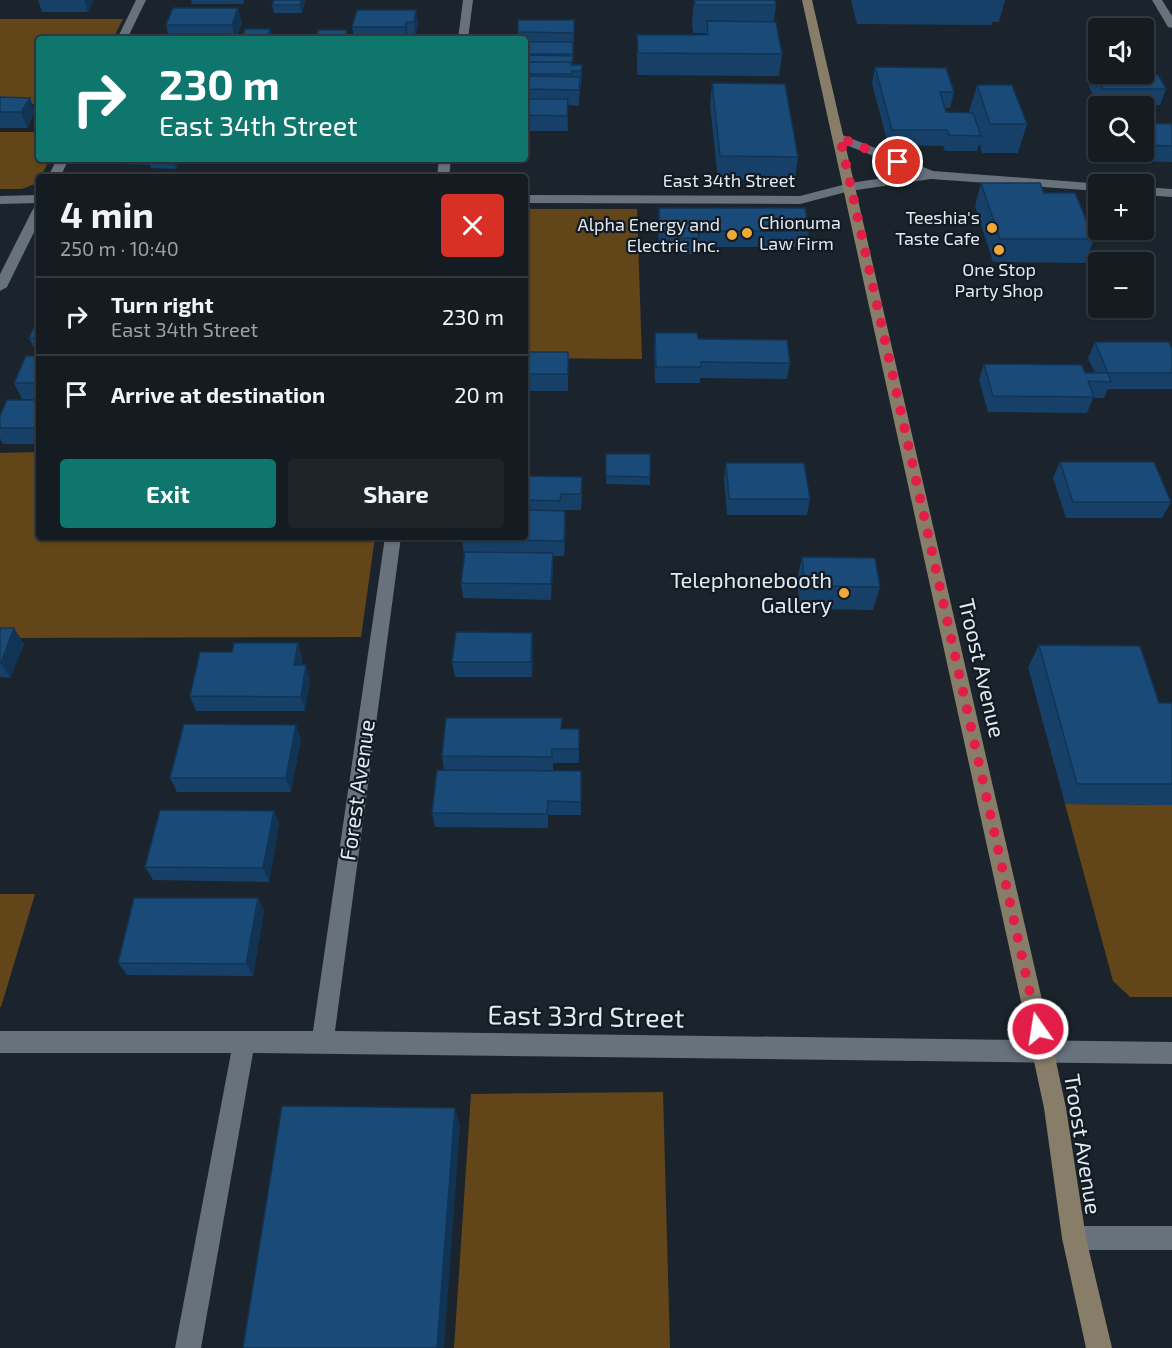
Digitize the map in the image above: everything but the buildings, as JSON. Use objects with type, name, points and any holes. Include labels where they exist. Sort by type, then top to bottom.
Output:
[{"type":"main road","name":"Troost Avenue","points":[[807,0],[840,138],[1043,1052],[1055,1108],[1074,1238],[1099,1348]]},
{"type":"street","points":[[123,36],[141,0]]},
{"type":"street","points":[[462,36],[468,0]]},
{"type":"street","points":[[1157,0],[1172,25]]},
{"type":"street","name":"East 34th Street","points":[[840,138],[931,175]]},
{"type":"street","name":"East 34th Street","points":[[528,199],[800,200],[850,187],[931,175],[1088,187]]},
{"type":"street","points":[[1154,192],[1172,193]]},
{"type":"street","points":[[0,200],[36,200]]},
{"type":"street","points":[[0,287],[36,215]]},
{"type":"street","name":"Forest Avenue","points":[[322,1042],[393,540]]},
{"type":"street","name":"East 33rd Street","points":[[0,1042],[322,1042],[1172,1053]]},
{"type":"street","points":[[188,1348],[244,1042]]},
{"type":"street","points":[[1074,1238],[1172,1238]]},
{"type":"shaded area","points":[[0,19],[123,19],[114,36],[36,36],[36,104],[0,103]]},
{"type":"shaded area","points":[[0,132],[36,132],[36,162],[48,162],[42,174],[36,174],[36,183],[22,189],[0,189]]},
{"type":"shaded area","points":[[528,209],[637,209],[642,359],[528,358]]},
{"type":"shaded area","points":[[36,452],[36,540],[375,540],[361,637],[0,638],[0,453]]},
{"type":"shaded area","points":[[1065,804],[1172,805],[1172,997],[1130,997],[1113,981]]},
{"type":"shaded area","points":[[0,894],[35,894],[1,1007],[0,1007]]},
{"type":"shaded area","points":[[663,1092],[670,1348],[454,1348],[471,1094]]},
{"type":"place","name":"Teeshia's Taste Cafe","points":[[992,228]]},
{"type":"place","name":"Chionuma Law Firm","points":[[747,233]]},
{"type":"place","name":"Alpha Energy and Electric Inc.","points":[[732,235]]},
{"type":"place","name":"One Stop Party Shop","points":[[999,250]]},
{"type":"place","name":"Telephonebooth Gallery","points":[[844,593]]},
{"type":"route","points":[[898,162],[840,138],[1038,1029]]}]
